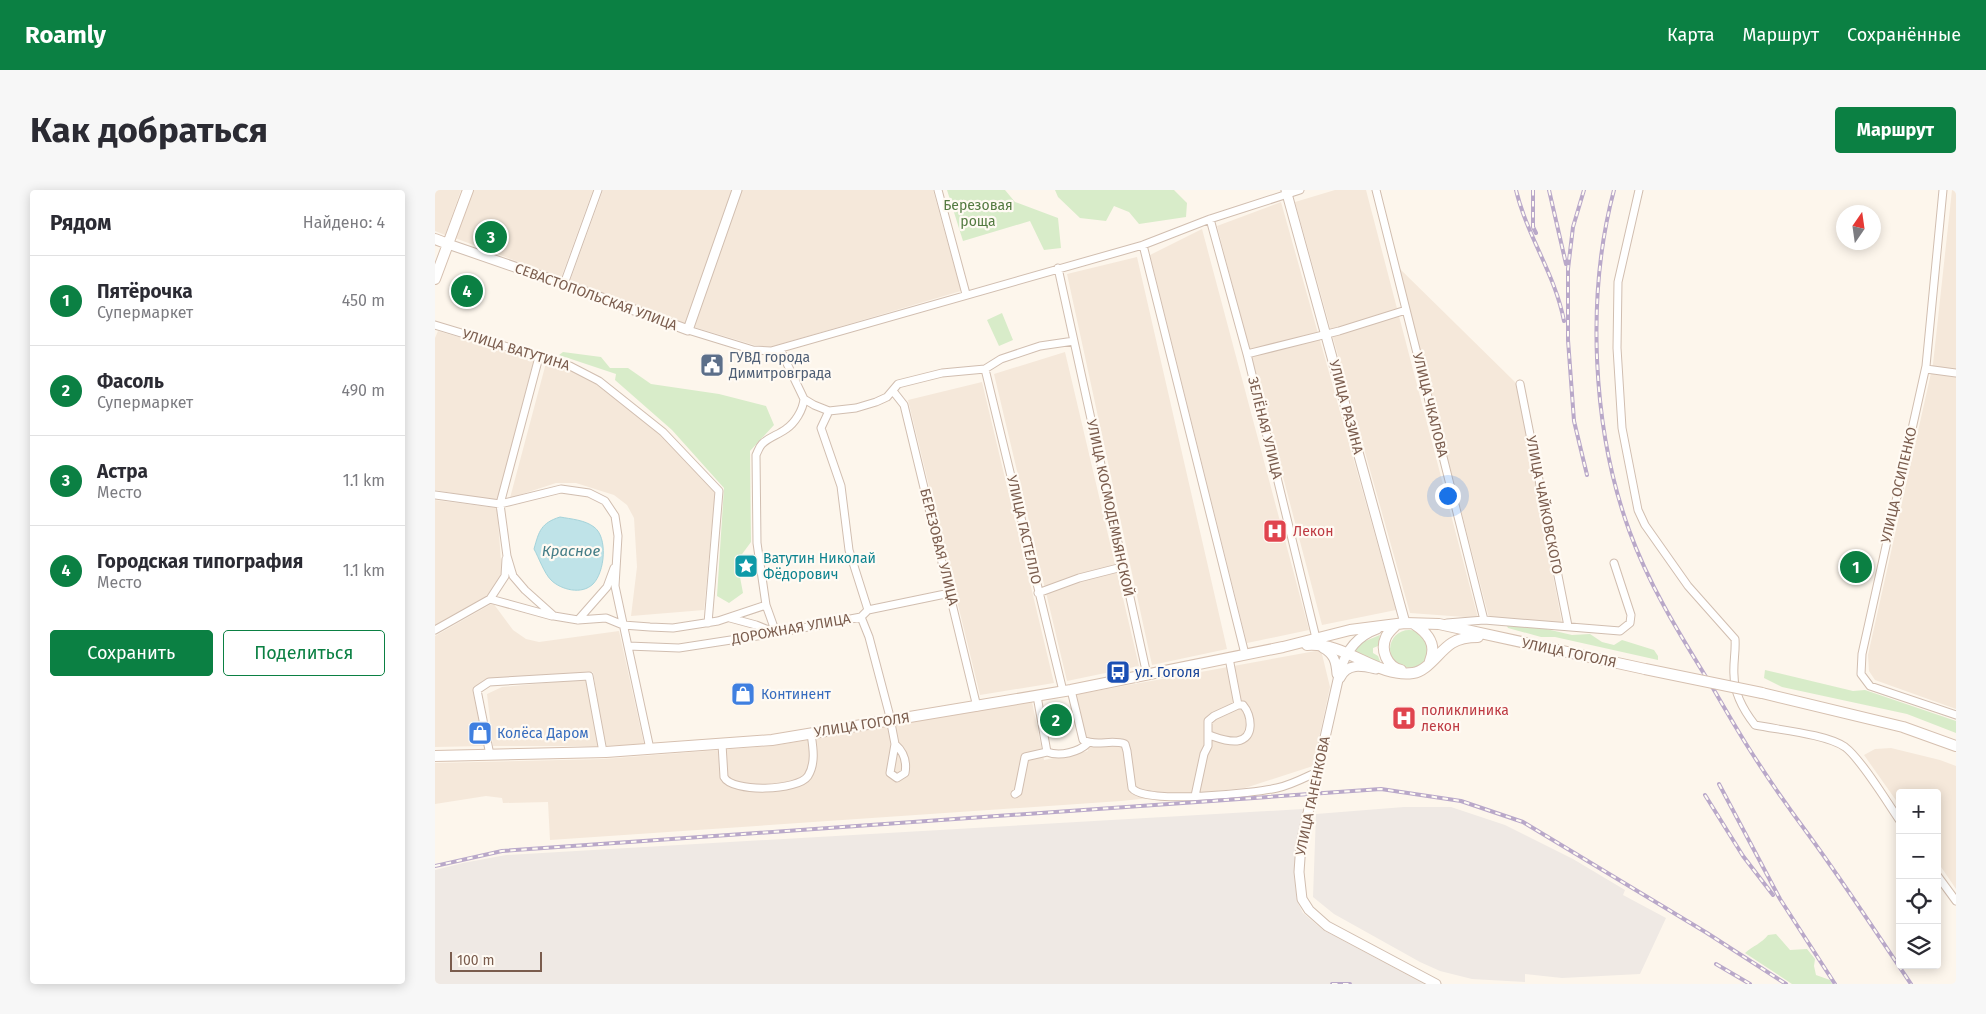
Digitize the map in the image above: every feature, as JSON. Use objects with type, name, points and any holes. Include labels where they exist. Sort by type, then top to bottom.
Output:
[{"type":"main road","points":[[435,279],[467,190]]},
{"type":"main road","points":[[435,239],[448,244]]},
{"type":"main road","points":[[1405,624],[1428,633],[1433,650],[1431,659],[1426,666]]},
{"type":"main road","points":[[1405,624],[1385,639],[1385,656],[1397,670],[1412,673]]},
{"type":"main road","points":[[1316,641],[1350,630],[1405,624],[1439,624],[1493,637]]},
{"type":"main road","points":[[1316,641],[1378,667],[1396,672],[1412,673],[1426,666],[1442,650],[1454,642],[1466,638],[1493,637]]},
{"type":"main road","name":"УЛИЦА ГОГОЛЯ","points":[[1493,637],[1762,692],[1903,727],[1956,746]]},
{"type":"main road","name":"УЛИЦА ГОГОЛЯ","points":[[435,756],[603,752],[772,740],[1067,691],[1316,641]]},
{"type":"street","points":[[564,284],[598,190]]},
{"type":"street","points":[[737,190],[688,330],[753,350],[771,351],[1143,244],[1287,192],[1300,190]]},
{"type":"street","points":[[937,190],[967,294]]},
{"type":"street","name":"УЛИЦА ЧКАЛОВА","points":[[1376,190],[1484,620]]},
{"type":"street","points":[[1639,190],[1618,282],[1617,348],[1622,428],[1638,510],[1645,525],[1689,586],[1735,639],[1733,676],[1737,695],[1755,725],[1831,739],[1845,747],[1855,757],[1896,815]]},
{"type":"street","name":"УЛИЦА ОСИПЕНКО","points":[[1943,190],[1925,369],[1862,654],[1861,674],[1869,686],[1956,715]]},
{"type":"street","name":"УЛИЦА РАЗИНА","points":[[1287,192],[1405,624]]},
{"type":"street","name":"ЗЕЛЁНАЯ УЛИЦА","points":[[1210,219],[1247,354],[1316,641]]},
{"type":"street","name":"СЕВАСТОПОЛЬСКАЯ УЛИЦА","points":[[448,244],[688,330]]},
{"type":"street","points":[[1143,244],[1245,654]]},
{"type":"street","name":"УЛИЦА КОСМОДЕМЬЯНСКОЙ","points":[[1058,268],[1147,675]]},
{"type":"street","points":[[1247,354],[1326,334],[1406,310]]},
{"type":"street","name":"УЛИЦА ВАТУТИНА","points":[[435,325],[569,366],[599,382],[663,432],[719,491],[707,623]]},
{"type":"street","points":[[804,399],[829,411],[856,408],[887,397],[898,384],[942,373],[985,369],[1001,359],[1032,349],[1074,341]]},
{"type":"street","points":[[776,633],[767,605],[757,543],[756,455],[762,444],[786,429],[795,420],[804,404],[804,399],[780,349]]},
{"type":"street","points":[[539,357],[500,504],[507,556],[513,576],[540,605],[554,616]]},
{"type":"street","name":"УЛИЦА ГАСТЕЛЛО","points":[[985,369],[1038,593],[1083,740],[1088,743]]},
{"type":"street","points":[[1925,369],[1956,373]]},
{"type":"street","name":"УЛИЦА ЧАЙКОВСКОГО","points":[[1520,384],[1568,626]]},
{"type":"street","name":"БЕРЕЗОВАЯ УЛИЦА","points":[[893,391],[904,405],[977,707]]},
{"type":"street","points":[[829,411],[821,428],[841,486],[849,550],[868,610]]},
{"type":"street","points":[[435,495],[500,504],[561,489],[589,493],[605,501],[615,516],[618,536],[615,586],[650,749]]},
{"type":"street","points":[[435,630],[490,599],[505,576],[507,556]]},
{"type":"street","points":[[578,620],[607,587],[616,561]]},
{"type":"street","points":[[1439,624],[1484,620],[1620,631],[1630,623],[1631,616],[1614,563]]},
{"type":"street","points":[[1038,593],[1079,578],[1122,567]]},
{"type":"street","name":"ДОРОЖНАЯ УЛИЦА","points":[[628,646],[679,648],[776,633],[861,617],[868,610],[950,594]]},
{"type":"street","points":[[490,599],[554,616],[578,620],[606,618],[623,624],[673,628],[730,618],[767,605]]},
{"type":"street","points":[[861,617],[869,637],[891,721],[895,744]]},
{"type":"street","points":[[730,618],[756,624],[776,633]]},
{"type":"street","points":[[1347,653],[1363,636],[1385,626]]},
{"type":"street","points":[[1316,641],[1331,653],[1335,660],[1338,683]]},
{"type":"street","name":"УЛИЦА ГАНЕНКОВА","points":[[1347,653],[1343,661],[1301,844],[1299,872],[1302,898],[1309,910],[1327,926],[1436,984]]},
{"type":"street","points":[[1229,658],[1237,705]]},
{"type":"street","points":[[1338,683],[1342,673],[1354,666],[1396,672]]},
{"type":"street","points":[[490,755],[477,690],[489,682],[589,676],[603,752]]},
{"type":"street","points":[[1037,696],[1047,752]]},
{"type":"street","points":[[1195,796],[1209,735],[1208,721],[1237,705],[1243,705],[1249,712],[1250,725],[1248,734],[1240,741],[1227,741],[1209,735]]},
{"type":"street","points":[[722,744],[726,781],[734,785],[779,787],[799,784],[808,776],[814,755],[811,734]]},
{"type":"street","points":[[1015,794],[1018,792],[1025,757],[1047,752],[1061,754],[1083,748],[1088,743],[1119,742],[1125,744],[1133,788],[1135,792],[1145,796],[1195,796],[1257,792],[1281,788],[1317,772]]},
{"type":"street","points":[[1941,879],[1956,901]]},
{"type":"shaded area","points":[[435,190],[461,190],[445,235],[435,231]]},
{"type":"shaded area","points":[[472,190],[593,190],[561,278],[455,238]]},
{"type":"shaded area","points":[[603,190],[732,190],[685,324],[570,281]]},
{"type":"shaded area","points":[[742,190],[933,190],[961,291],[771,347],[754,345],[694,327]]},
{"type":"shaded area","points":[[1335,190],[1366,190],[1478,618],[1410,613],[1295,202]]},
{"type":"shaded area","points":[[1952,190],[1956,190],[1956,709],[1875,680],[1869,671],[1868,655],[1933,364]]},
{"type":"shaded area","points":[[1281,202],[1396,610],[1322,625],[1217,226]]},
{"type":"shaded area","points":[[1202,229],[1309,630],[1247,643],[1150,255]]},
{"type":"shaded area","points":[[1137,257],[1227,649],[1152,665],[1067,274]]},
{"type":"shaded area","points":[[1398,267],[1516,383],[1562,623],[1489,618]]},
{"type":"shaded area","points":[[438,331],[534,359],[497,501],[435,490],[435,338]]},
{"type":"shaded area","points":[[1065,352],[1139,666],[1067,681],[994,374]]},
{"type":"shaded area","points":[[546,363],[569,369],[599,386],[662,435],[715,492],[704,610],[631,616],[637,567],[634,518],[627,505],[614,495],[576,483],[556,483],[510,498]]},
{"type":"shaded area","points":[[982,382],[1054,683],[980,695],[908,400]]},
{"type":"shaded area","points":[[435,500],[497,508],[502,574],[488,597],[435,626]]},
{"type":"shaded area","points":[[493,603],[513,630],[526,639],[539,642],[619,631],[644,744],[605,746],[593,672],[501,680],[479,690],[486,746],[435,747],[435,636]]},
{"type":"shaded area","points":[[1321,650],[1330,687],[1313,766],[1245,788],[1121,801],[550,840],[548,802],[503,803],[502,798],[486,796],[435,804],[435,763],[603,759],[772,746],[1032,702],[1044,760],[1088,751],[1074,695]]},
{"type":"shaded area","points":[[587,679],[599,746],[493,746],[487,694],[502,687]]},
{"type":"shaded area","points":[[1891,748],[1940,760],[1956,766],[1956,889],[1941,867],[1941,789],[1896,789],[1896,800],[1864,755],[1875,749]]},
{"type":"shaded area","points":[[1404,807],[1451,807],[1505,825],[1573,859],[1625,890],[1623,895],[1666,918],[1640,974],[1562,978],[1525,974],[1525,982],[1472,979],[1440,971],[1420,962],[1334,914],[1313,897],[1316,814]]},
{"type":"shaded area","points":[[1303,809],[1294,874],[1297,901],[1303,913],[1323,930],[1424,984],[435,984],[435,870],[463,863],[506,855]]},
{"type":"green space","name":"Березовая роща","points":[[947,190],[1005,190],[1015,202],[1058,218],[1061,248],[1044,250],[1030,221],[963,241]]},
{"type":"green space","points":[[1055,190],[1174,190],[1187,203],[1186,217],[1139,224],[1129,212],[1114,206],[1106,221],[1080,218],[1058,197]]},
{"type":"green space","points":[[1002,313],[1013,340],[999,346],[987,320]]},
{"type":"green space","points":[[563,352],[601,357],[610,368],[628,368],[651,384],[719,394],[766,406],[774,425],[750,451],[751,542],[737,561],[743,593],[729,603],[717,596],[724,488],[672,430],[615,380],[616,374],[559,355]]},
{"type":"green space","points":[[1507,626],[1542,628],[1572,635],[1590,634],[1602,642],[1614,645],[1622,640],[1654,650],[1658,660],[1555,637],[1541,637],[1508,628]]},
{"type":"green space","points":[[1409,630],[1422,636],[1428,649],[1422,662],[1409,668],[1396,662],[1390,649],[1396,636]]},
{"type":"green space","points":[[1380,635],[1378,646],[1373,648],[1373,653],[1378,656],[1381,664],[1356,653],[1355,649],[1363,642]]},
{"type":"green space","points":[[1765,670],[1853,691],[1865,690],[1956,721],[1956,733],[1907,714],[1782,687],[1764,678]]},
{"type":"green space","points":[[1776,934],[1790,950],[1807,949],[1815,959],[1816,975],[1830,980],[1832,984],[1792,984],[1745,953],[1768,935]]},
{"type":"water","name":"Красное","points":[[560,517],[578,520],[594,527],[601,538],[603,555],[600,571],[593,584],[583,589],[566,589],[551,580],[534,549],[542,528]]},
{"type":"railway","points":[[1516,190],[1527,223],[1554,287],[1564,321]]},
{"type":"railway","points":[[1533,190],[1533,227],[1536,233]]},
{"type":"railway","points":[[1549,190],[1566,264]]},
{"type":"railway","points":[[1584,190],[1573,227],[1568,269],[1568,340],[1574,421],[1587,475]]},
{"type":"railway","points":[[1614,190],[1605,231],[1599,273],[1597,361],[1607,449],[1629,530],[1637,551],[1667,612],[1744,740],[1777,791],[1835,871],[1911,984]]},
{"type":"railway","points":[[1719,784],[1780,899],[1835,984]]},
{"type":"railway","points":[[435,866],[502,851],[1381,789],[1461,801],[1523,822],[1707,933],[1786,984]]},
{"type":"railway","points":[[1705,795],[1743,856],[1773,895]]},
{"type":"railway","points":[[1716,964],[1750,984]]},
{"type":"railway","points":[[1332,984],[1350,984]]},
{"type":"place","name":"Астра","points":[[491,237]]},
{"type":"place","name":"Городская типография","points":[[467,291]]},
{"type":"place","name":"ГУВД города Димитровграда","points":[[712,365]]},
{"type":"place","name":"Лекон","points":[[1275,531]]},
{"type":"place","name":"Ватутин Николай Фёдорович","points":[[746,566]]},
{"type":"place","name":"Пятёрочка","points":[[1856,567]]},
{"type":"place","name":"ул. Гоголя","points":[[1118,672]]},
{"type":"place","name":"Континент","points":[[743,694]]},
{"type":"place","name":"поликлиника лекон","points":[[1404,718]]},
{"type":"place","name":"Фасоль","points":[[1056,720]]},
{"type":"place","name":"Колёса Даром","points":[[480,733]]}]
